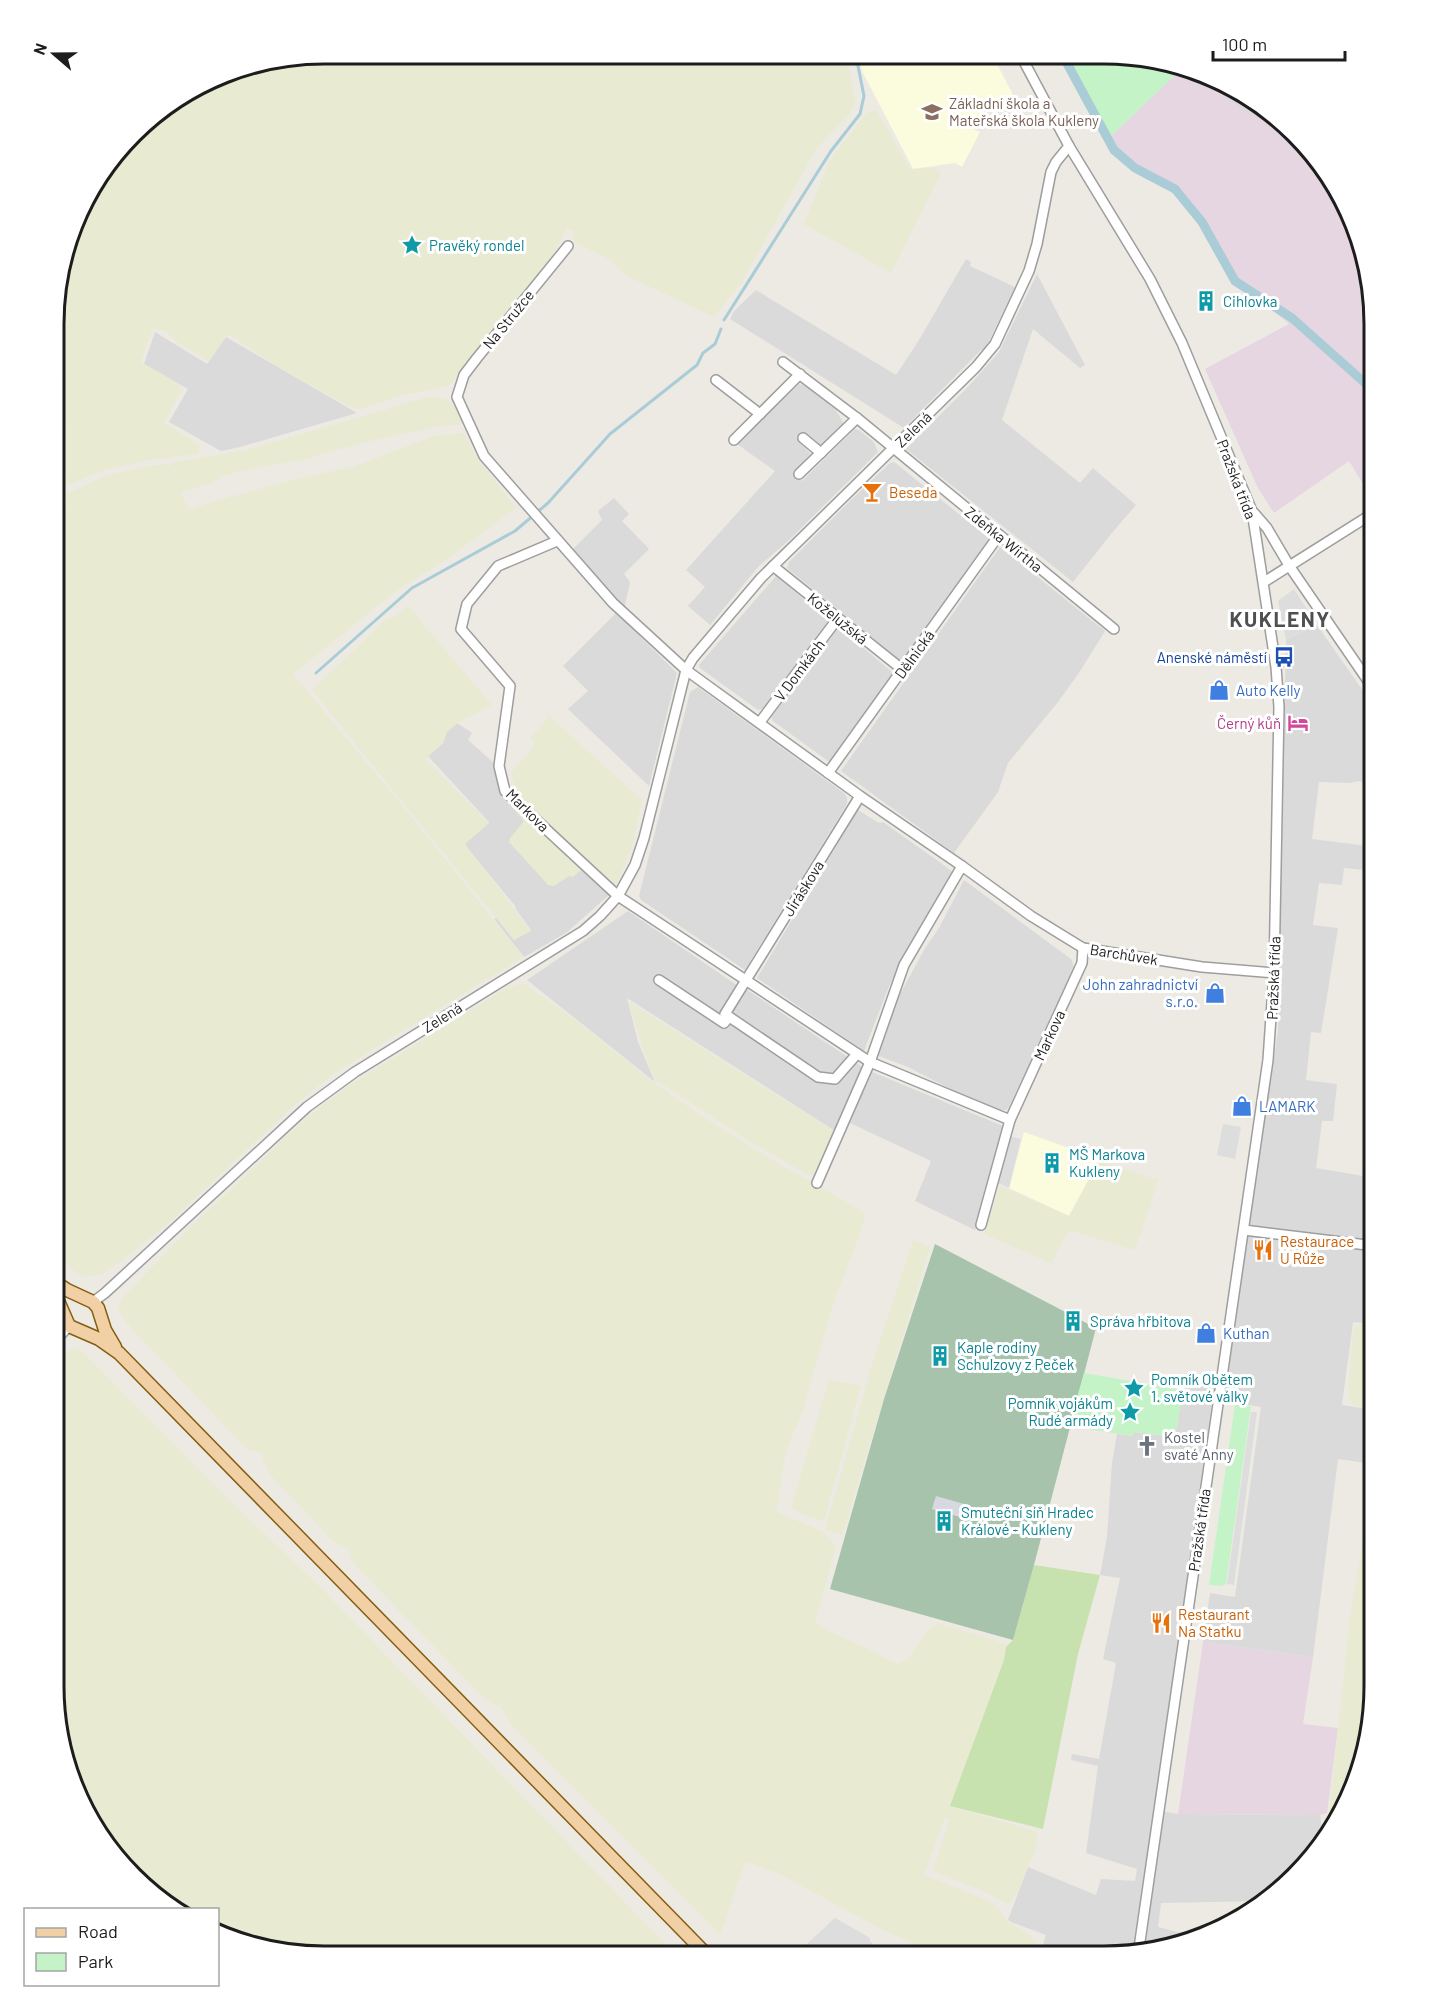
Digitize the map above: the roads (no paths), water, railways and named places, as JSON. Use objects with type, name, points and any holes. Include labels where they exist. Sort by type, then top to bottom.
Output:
[{"type":"main road","points":[[64,1288],[92,1304],[119,1353],[698,1946]]},
{"type":"main road","points":[[64,1314],[67,1321],[78,1331],[84,1331],[96,1323],[92,1304],[79,1297],[69,1302],[65,1311],[67,1321]]},
{"type":"main road","points":[[84,1331],[119,1353]]},
{"type":"street","name":"Pražská třída","points":[[1025,64],[1069,146],[1150,279],[1182,343],[1252,511],[1276,667],[1279,706],[1274,973],[1268,1060],[1140,1943]]},
{"type":"street","name":"Zelená","points":[[92,1304],[307,1107],[364,1066],[583,931],[618,896],[635,865],[644,838],[686,670],[700,648],[749,591],[976,367],[995,344],[1034,258],[1053,166],[1069,146]]},
{"type":"street","name":"Na Stružce","points":[[557,541],[484,456],[457,397],[459,386],[470,366],[568,246]]},
{"type":"street","name":"Zdeňka Wirtha","points":[[783,362],[857,418],[1114,629]]},
{"type":"street","points":[[734,440],[800,374]]},
{"type":"street","points":[[716,380],[760,414]]},
{"type":"street","points":[[799,474],[857,418]]},
{"type":"street","points":[[803,438],[821,453]]},
{"type":"street","points":[[1252,511],[1267,528],[1290,567],[1364,676]]},
{"type":"street","points":[[1264,582],[1364,519]]},
{"type":"street","name":"Dělnická","points":[[828,773],[999,535]]},
{"type":"street","points":[[557,541],[613,603],[686,670],[860,796],[959,863],[904,964],[870,1062],[817,1183]]},
{"type":"street","name":"Markova","points":[[557,541],[498,566],[467,604],[461,629],[510,686],[499,766],[505,791],[618,896],[857,1054],[870,1062],[1010,1120]]},
{"type":"street","name":"Koželužská","points":[[773,566],[903,670]]},
{"type":"street","name":"V Domkách","points":[[760,722],[838,618]]},
{"type":"street","name":"Jiráskova","points":[[746,980],[860,796]]},
{"type":"street","name":"Barchůvek","points":[[959,863],[1031,916],[1083,948],[1202,967],[1274,973]]},
{"type":"street","name":"Markova","points":[[981,1225],[1010,1120],[1082,963],[1083,948]]},
{"type":"street","points":[[658,980],[724,1023],[729,1017]]},
{"type":"street","points":[[746,980],[725,1014],[818,1077],[836,1078],[857,1054]]},
{"type":"street","points":[[1244,1230],[1364,1245]]},
{"type":"street","points":[[64,1326],[67,1321]]},
{"type":"waterway","points":[[724,320],[831,151],[860,114],[864,96],[858,64]]},
{"type":"waterway","points":[[1067,64],[1114,150],[1135,168],[1175,189],[1202,222],[1235,281],[1292,318],[1364,382]]},
{"type":"waterway","points":[[316,673],[412,588],[515,531],[548,503],[610,434],[697,365],[703,353],[715,344],[721,329]]},
{"type":"place","name":"Základní škola a Mateřská škola Kukleny","points":[[932,112]]},
{"type":"place","name":"Pravěký rondel","points":[[412,245]]},
{"type":"place","name":"Cihlovka","points":[[1206,301]]},
{"type":"place","name":"Beseda","points":[[872,492]]},
{"type":"place","name":"Anenské náměstí","points":[[1284,657]]},
{"type":"place","name":"Auto Kelly","points":[[1219,690]]},
{"type":"place","name":"Černý kůň","points":[[1298,723]]},
{"type":"place","name":"John zahradnictví s.r.o.","points":[[1215,993]]},
{"type":"place","name":"LAMARK","points":[[1242,1106]]},
{"type":"place","name":"MŠ Markova Kukleny","points":[[1052,1163]]},
{"type":"place","name":"Restaurace U Růže","points":[[1263,1250]]},
{"type":"place","name":"Správa hřbitova","points":[[1073,1321]]},
{"type":"place","name":"Kuthan","points":[[1206,1333]]},
{"type":"place","name":"Kaple rodiny Schulzovy z Peček","points":[[940,1356]]},
{"type":"place","name":"Pomník Obětem 1. světové války","points":[[1134,1388]]},
{"type":"place","name":"Pomník vojákům Rudé armády","points":[[1130,1412]]},
{"type":"place","name":"Kostel svaté Anny","points":[[1147,1446]]},
{"type":"place","name":"Smuteční síň Hradec Králové - Kukleny","points":[[944,1521]]},
{"type":"place","name":"Restaurant Na Statku","points":[[1161,1623]]},
{"type":"district","name":"KUKLENY","points":[[1280,618]]}]
